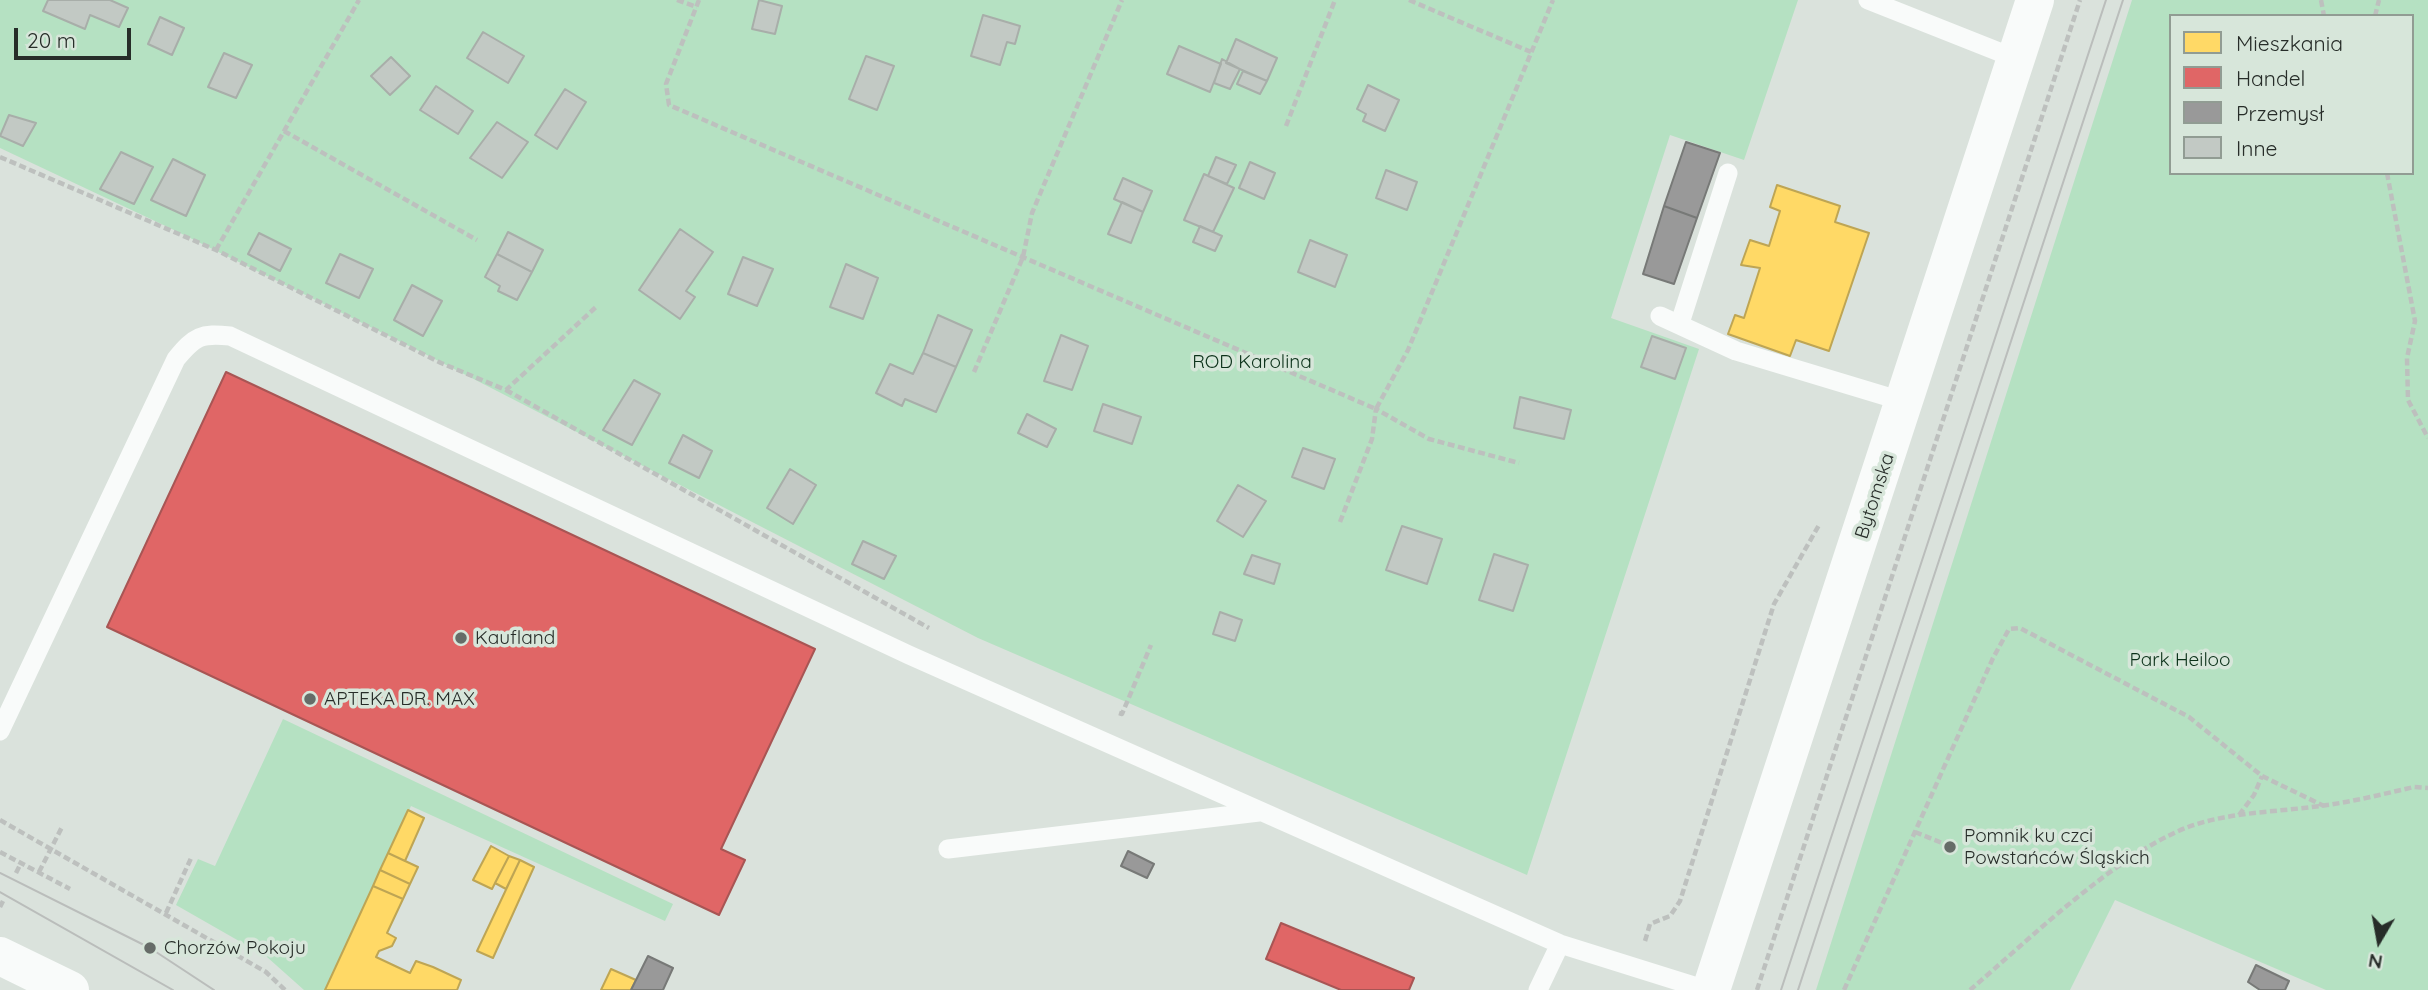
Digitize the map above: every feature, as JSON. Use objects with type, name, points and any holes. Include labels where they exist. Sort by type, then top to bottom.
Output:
[{"type":"main road","name":"Bytomska","points":[[1709,990],[1906,402],[2035,0]]},
{"type":"main road","points":[[0,956],[70,990]]},
{"type":"lane","points":[[1868,0],[2017,59]]},
{"type":"lane","points":[[1681,323],[1728,173]]},
{"type":"lane","points":[[1660,316],[1681,323],[1736,351],[1906,402]]},
{"type":"lane","points":[[0,731],[176,359],[191,340],[209,334],[230,336],[909,654],[1560,944],[1709,990]]},
{"type":"lane","points":[[948,849],[1260,811]]},
{"type":"lane","points":[[1538,990],[1560,944]]},
{"type":"path","points":[[216,250],[359,0]]},
{"type":"path","points":[[677,0],[696,7]]},
{"type":"path","points":[[699,0],[666,84],[669,105],[1376,409],[1429,439],[1519,463]]},
{"type":"path","points":[[974,372],[1023,257],[1032,213],[1122,0]]},
{"type":"path","points":[[1286,126],[1335,0]]},
{"type":"path","points":[[1409,0],[1531,52]]},
{"type":"path","points":[[1340,522],[1372,439],[1376,409],[1408,350],[1553,0]]},
{"type":"path","points":[[1757,990],[2080,0]]},
{"type":"path","points":[[284,131],[477,240]]},
{"type":"path","points":[[0,157],[216,250],[441,363],[506,390],[933,631]]},
{"type":"path","points":[[2387,175],[2416,321],[2407,358],[2408,400],[2428,438]]},
{"type":"path","points":[[506,390],[596,306]]},
{"type":"path","points":[[1637,967],[1650,924],[1670,916],[1680,901],[1774,604],[1822,521]]},
{"type":"path","points":[[1844,990],[2009,629],[2020,628],[2189,717],[2262,776],[2324,806]]},
{"type":"path","points":[[1110,709],[1122,714],[1151,645]]},
{"type":"path","points":[[2238,816],[2254,795],[2262,776]]},
{"type":"path","points":[[1970,990],[2049,922],[2136,854],[2190,826],[2238,816],[2324,806],[2414,787],[2428,788]]},
{"type":"path","points":[[0,820],[266,972],[285,990]]},
{"type":"path","points":[[39,872],[62,827]]},
{"type":"path","points":[[1915,832],[1947,845]]},
{"type":"path","points":[[0,852],[70,889]]},
{"type":"path","points":[[166,913],[192,856]]},
{"type":"path","points":[[16,873],[21,863]]},
{"type":"path","points":[[0,907],[3,901]]},
{"type":"green space","name":"ROD Karolina","points":[[0,0],[1798,0],[1744,160],[1670,135],[1611,318],[1699,349],[1527,875],[978,638],[423,353],[0,148]]},
{"type":"green space","name":"Park Heiloo","points":[[2132,0],[2428,0],[2428,990],[2326,990],[2115,900],[2070,990],[1816,990]]},
{"type":"green space","points":[[283,719],[673,904],[665,921],[411,806],[325,990],[304,990],[267,957],[176,905],[198,859],[215,866]]},
{"type":"building: Mieszkania","points":[[1777,185],[1840,206],[1835,222],[1869,233],[1829,351],[1796,340],[1790,356],[1728,334],[1735,315],[1744,318],[1760,268],[1741,265],[1750,240],[1769,246],[1780,211],[1770,207]]},
{"type":"building: Mieszkania","points":[[408,810],[424,818],[405,861],[388,853]]},
{"type":"building: Mieszkania","points":[[491,846],[509,856],[492,889],[473,880]]},
{"type":"building: Mieszkania","points":[[388,853],[418,867],[410,884],[380,870]]},
{"type":"building: Mieszkania","points":[[509,856],[520,860],[506,889],[495,883]]},
{"type":"building: Mieszkania","points":[[520,860],[534,867],[493,958],[477,951]]},
{"type":"building: Mieszkania","points":[[380,870],[410,884],[403,899],[373,886]]},
{"type":"building: Mieszkania","points":[[373,886],[403,899],[387,933],[396,938],[392,946],[379,951],[376,957],[410,973],[416,961],[433,967],[461,980],[457,990],[325,990]]},
{"type":"building: Mieszkania","points":[[611,969],[636,980],[631,990],[601,990]]},
{"type":"building: Handel","name":"Kaufland","points":[[226,372],[815,649],[721,849],[745,860],[719,915],[107,627]]},
{"type":"building: Handel","points":[[1281,923],[1414,978],[1409,990],[1341,990],[1266,959]]},
{"type":"building: Przemysł","points":[[1686,142],[1720,153],[1697,218],[1664,206]]},
{"type":"building: Przemysł","points":[[1664,206],[1697,218],[1674,284],[1643,274]]},
{"type":"building: Przemysł","points":[[1128,851],[1154,864],[1147,878],[1121,866]]},
{"type":"building: Przemysł","points":[[648,956],[673,968],[663,990],[631,990]]},
{"type":"building: Przemysł","points":[[2256,965],[2289,981],[2285,990],[2260,990],[2248,982]]},
{"type":"building: Inne","points":[[48,0],[110,0],[128,8],[119,27],[90,15],[85,29],[43,11]]},
{"type":"building: Inne","points":[[759,0],[782,6],[775,34],[752,29]]},
{"type":"building: Inne","points":[[983,15],[1020,26],[1015,44],[1007,42],[1000,65],[971,56]]},
{"type":"building: Inne","points":[[160,17],[184,28],[172,55],[148,44]]},
{"type":"building: Inne","points":[[483,32],[524,56],[508,83],[467,58]]},
{"type":"building: Inne","points":[[1236,39],[1277,58],[1267,81],[1226,63]]},
{"type":"building: Inne","points":[[1179,46],[1221,64],[1210,92],[1167,74]]},
{"type":"building: Inne","points":[[224,53],[252,65],[236,98],[208,87]]},
{"type":"building: Inne","points":[[866,56],[894,66],[877,110],[849,99]]},
{"type":"building: Inne","points":[[391,57],[410,76],[390,95],[371,76]]},
{"type":"building: Inne","points":[[1222,59],[1240,69],[1230,89],[1214,83]]},
{"type":"building: Inne","points":[[1243,71],[1267,81],[1260,94],[1237,84]]},
{"type":"building: Inne","points":[[1368,85],[1399,100],[1385,131],[1363,121],[1366,114],[1357,109]]},
{"type":"building: Inne","points":[[436,86],[473,111],[458,134],[420,110]]},
{"type":"building: Inne","points":[[565,89],[586,102],[557,149],[535,135]]},
{"type":"building: Inne","points":[[9,115],[36,123],[23,146],[0,136]]},
{"type":"building: Inne","points":[[497,122],[528,142],[502,178],[470,158]]},
{"type":"building: Inne","points":[[121,152],[153,167],[134,204],[100,189]]},
{"type":"building: Inne","points":[[1216,157],[1236,165],[1227,184],[1208,176]]},
{"type":"building: Inne","points":[[173,159],[205,175],[186,216],[151,200]]},
{"type":"building: Inne","points":[[1250,162],[1275,173],[1264,199],[1239,188]]},
{"type":"building: Inne","points":[[1386,170],[1417,182],[1407,210],[1376,198]]},
{"type":"building: Inne","points":[[1204,174],[1234,188],[1213,232],[1184,220]]},
{"type":"building: Inne","points":[[1123,178],[1152,191],[1143,212],[1114,199]]},
{"type":"building: Inne","points":[[1122,202],[1143,212],[1131,243],[1108,234]]},
{"type":"building: Inne","points":[[1200,226],[1222,236],[1215,251],[1193,242]]},
{"type":"building: Inne","points":[[680,229],[713,252],[686,291],[695,297],[680,319],[639,290]]},
{"type":"building: Inne","points":[[508,232],[543,250],[532,272],[497,254]]},
{"type":"building: Inne","points":[[259,233],[291,249],[280,271],[248,254]]},
{"type":"building: Inne","points":[[1310,240],[1347,255],[1335,287],[1298,272]]},
{"type":"building: Inne","points":[[340,254],[373,269],[359,298],[326,283]]},
{"type":"building: Inne","points":[[497,254],[532,272],[517,300],[498,291],[500,286],[485,277]]},
{"type":"building: Inne","points":[[743,257],[773,269],[757,306],[728,294]]},
{"type":"building: Inne","points":[[846,264],[878,278],[863,319],[830,307]]},
{"type":"building: Inne","points":[[412,285],[442,301],[423,336],[394,320]]},
{"type":"building: Inne","points":[[938,315],[972,330],[956,367],[923,353]]},
{"type":"building: Inne","points":[[1061,335],[1088,346],[1072,390],[1044,381]]},
{"type":"building: Inne","points":[[1652,336],[1686,348],[1675,379],[1641,367]]},
{"type":"building: Inne","points":[[923,353],[956,367],[936,412],[905,399],[902,406],[876,393],[890,364],[913,374]]},
{"type":"building: Inne","points":[[634,380],[660,394],[632,445],[603,430]]},
{"type":"building: Inne","points":[[1520,397],[1571,410],[1564,439],[1514,428]]},
{"type":"building: Inne","points":[[1103,404],[1141,417],[1132,444],[1094,431]]},
{"type":"building: Inne","points":[[1027,414],[1056,429],[1047,447],[1018,433]]},
{"type":"building: Inne","points":[[683,435],[712,451],[699,478],[669,463]]},
{"type":"building: Inne","points":[[1303,448],[1335,459],[1324,489],[1292,477]]},
{"type":"building: Inne","points":[[790,469],[816,485],[793,524],[767,508]]},
{"type":"building: Inne","points":[[1238,485],[1266,501],[1243,537],[1217,521]]},
{"type":"building: Inne","points":[[1402,526],[1442,539],[1427,584],[1386,570]]},
{"type":"building: Inne","points":[[863,541],[896,556],[884,579],[852,564]]},
{"type":"building: Inne","points":[[1494,554],[1528,565],[1513,611],[1479,600]]},
{"type":"building: Inne","points":[[1252,555],[1280,564],[1274,584],[1244,574]]},
{"type":"building: Inne","points":[[1220,612],[1242,620],[1235,641],[1213,634]]},
{"type":"tram line","points":[[1781,990],[2106,0]]},
{"type":"tram line","points":[[1798,990],[2123,0]]},
{"type":"tram line","points":[[0,873],[150,948],[214,990]]},
{"type":"tram line","points":[[0,892],[173,990]]},
{"type":"place","name":"Kaufland","points":[[461,638]]},
{"type":"place","name":"APTEKA DR. MAX","points":[[310,699]]},
{"type":"place","name":"Pomnik ku czci Powstańców Śląskich","points":[[1950,847]]},
{"type":"place","name":"Chorzów Pokoju","points":[[150,948]]}]
